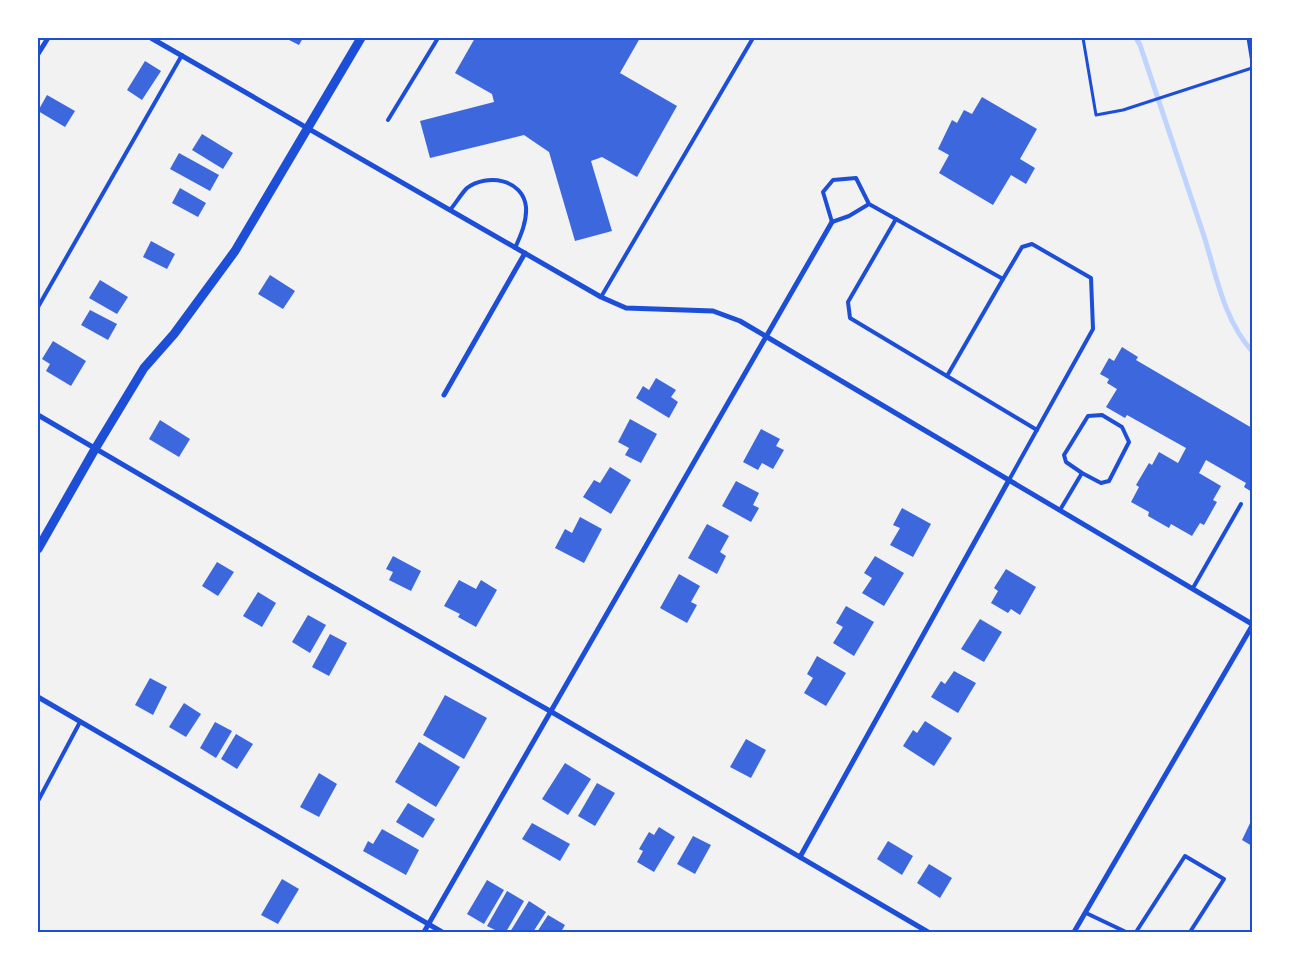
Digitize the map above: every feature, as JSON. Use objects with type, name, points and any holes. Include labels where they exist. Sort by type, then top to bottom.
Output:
[{"type":"street","points":[[38,54],[48,38]]},
{"type":"street","points":[[151,38],[601,298],[626,308],[713,312],[740,321],[1252,625],[1074,932]]},
{"type":"street","points":[[38,549],[144,368],[174,334],[235,251],[361,38]]},
{"type":"street","points":[[424,932],[832,222]]},
{"type":"street","points":[[444,395],[525,253]]},
{"type":"street","points":[[38,414],[95,449],[550,711],[928,932]]},
{"type":"street","points":[[800,857],[1009,480]]},
{"type":"street","points":[[38,697],[442,932]]},
{"type":"lane","points":[[388,120],[438,38]]},
{"type":"lane","points":[[601,298],[753,38]]},
{"type":"lane","points":[[38,306],[182,55]]},
{"type":"lane","points":[[870,204],[849,216],[832,222],[823,192],[833,180],[856,178],[870,204],[1002,279]]},
{"type":"lane","points":[[450,210],[467,189],[481,181],[496,180],[510,183],[520,192],[526,205],[525,220],[516,248]]},
{"type":"lane","points":[[896,219],[848,302],[850,318],[1037,430]]},
{"type":"lane","points":[[947,376],[1022,247],[1032,244],[1091,278],[1093,329],[1009,480]]},
{"type":"lane","points":[[1102,415],[1122,427],[1129,442],[1109,481],[1101,483],[1082,473],[1066,462],[1064,455],[1088,416],[1102,415]]},
{"type":"lane","points":[[1060,510],[1082,473]]},
{"type":"lane","points":[[1192,588],[1241,504]]},
{"type":"lane","points":[[38,801],[80,722]]},
{"type":"lane","points":[[1136,932],[1185,856],[1224,880],[1190,932]]},
{"type":"lane","points":[[1086,913],[1126,932]]},
{"type":"path","points":[[1083,38],[1096,115],[1123,110],[1252,68]]},
{"type":"path","points":[[1248,38],[1252,63]]},
{"type":"building","points":[[285,38],[303,38],[299,45]]},
{"type":"building","points":[[475,38],[640,38],[620,73],[677,106],[637,177],[602,157],[591,161],[612,231],[575,241],[549,152],[524,135],[430,158],[420,121],[494,102],[492,94],[455,73]]},
{"type":"building","points":[[145,61],[161,71],[142,100],[127,90]]},
{"type":"building","points":[[47,95],[75,111],[65,127],[38,111]]},
{"type":"building","points":[[982,97],[1037,129],[1020,159],[1035,168],[1026,184],[1011,175],[993,205],[939,173],[949,155],[938,149],[952,120],[957,123],[964,110],[972,114]]},
{"type":"building","points":[[202,134],[233,153],[223,169],[192,150]]},
{"type":"building","points":[[179,153],[219,175],[210,191],[170,169]]},
{"type":"building","points":[[180,188],[206,203],[198,217],[172,203]]},
{"type":"building","points":[[151,241],[175,254],[167,269],[143,257]]},
{"type":"building","points":[[270,275],[295,291],[283,309],[258,294]]},
{"type":"building","points":[[100,280],[128,297],[117,314],[89,298]]},
{"type":"building","points":[[90,310],[117,324],[108,340],[81,325]]},
{"type":"building","points":[[53,341],[86,361],[71,386],[46,371],[50,364],[42,359]]},
{"type":"building","points":[[1122,347],[1138,357],[1136,360],[1252,428],[1252,492],[1244,487],[1246,483],[1206,460],[1199,473],[1221,486],[1213,500],[1217,502],[1204,525],[1200,523],[1192,536],[1171,524],[1169,528],[1148,516],[1149,512],[1131,502],[1139,487],[1136,485],[1149,463],[1152,465],[1159,452],[1178,463],[1186,448],[1127,415],[1125,418],[1106,407],[1117,389],[1107,383],[1109,379],[1100,374],[1109,358],[1114,361]]},
{"type":"building","points":[[656,378],[676,390],[671,397],[678,402],[669,418],[636,398],[643,386],[649,390]]},
{"type":"building","points":[[630,419],[657,434],[641,463],[625,455],[629,448],[618,442]]},
{"type":"building","points":[[160,420],[190,439],[179,457],[149,439]]},
{"type":"building","points":[[761,429],[780,439],[776,446],[784,450],[773,469],[762,463],[758,470],[743,462]]},
{"type":"building","points":[[610,467],[631,480],[611,514],[583,497],[594,480],[600,483]]},
{"type":"building","points":[[736,481],[759,493],[753,505],[759,508],[751,522],[722,506]]},
{"type":"building","points":[[902,508],[931,524],[913,557],[890,545],[900,528],[893,525]]},
{"type":"building","points":[[580,517],[602,529],[584,563],[555,548],[565,529],[572,533]]},
{"type":"building","points":[[707,524],[729,536],[720,552],[726,556],[717,574],[688,558]]},
{"type":"building","points":[[393,556],[421,571],[411,591],[389,580],[393,572],[386,569]]},
{"type":"building","points":[[875,556],[904,573],[884,606],[862,593],[872,578],[864,573]]},
{"type":"building","points":[[217,562],[234,572],[218,596],[202,586]]},
{"type":"building","points":[[1006,569],[1036,587],[1020,615],[1011,609],[1008,613],[991,603],[998,591],[994,588]]},
{"type":"building","points":[[679,574],[700,586],[691,602],[697,605],[687,623],[660,608]]},
{"type":"building","points":[[459,580],[476,589],[481,580],[497,590],[476,627],[458,617],[460,614],[444,606]]},
{"type":"building","points":[[258,592],[276,603],[262,627],[243,616]]},
{"type":"building","points":[[846,606],[874,622],[854,656],[833,643],[843,627],[836,623]]},
{"type":"building","points":[[308,615],[326,625],[310,653],[292,642]]},
{"type":"building","points":[[980,619],[1002,632],[984,662],[961,649]]},
{"type":"building","points":[[330,634],[347,643],[329,676],[312,667]]},
{"type":"building","points":[[817,656],[846,673],[826,706],[804,693],[813,678],[807,674]]},
{"type":"building","points":[[954,671],[976,683],[958,713],[931,697],[941,681],[945,684]]},
{"type":"building","points":[[150,678],[167,687],[153,715],[135,705]]},
{"type":"building","points":[[445,695],[487,718],[464,759],[423,735]]},
{"type":"building","points":[[184,703],[201,714],[186,737],[169,727]]},
{"type":"building","points":[[925,721],[952,738],[934,766],[903,746],[913,730],[917,733]]},
{"type":"building","points":[[215,722],[232,731],[216,758],[200,748]]},
{"type":"building","points":[[236,734],[253,744],[237,769],[221,759]]},
{"type":"building","points":[[746,739],[766,750],[751,778],[730,767]]},
{"type":"building","points":[[419,742],[460,767],[436,807],[395,782]]},
{"type":"building","points":[[565,763],[591,779],[568,815],[542,799]]},
{"type":"building","points":[[319,773],[337,784],[319,817],[300,807]]},
{"type":"building","points":[[597,783],[615,793],[595,826],[578,816]]},
{"type":"building","points":[[408,803],[435,819],[423,838],[396,822]]},
{"type":"building","points":[[1252,819],[1252,846],[1242,840]]},
{"type":"building","points":[[532,823],[570,844],[560,861],[522,839]]},
{"type":"building","points":[[659,827],[675,837],[654,872],[637,862],[643,851],[639,849],[649,832],[654,835]]},
{"type":"building","points":[[382,829],[419,850],[406,875],[363,851],[368,841],[373,844]]},
{"type":"building","points":[[693,836],[711,845],[695,874],[677,864]]},
{"type":"building","points":[[888,841],[913,856],[902,875],[877,859]]},
{"type":"building","points":[[929,864],[952,878],[940,898],[917,883]]},
{"type":"building","points":[[282,879],[299,889],[278,924],[261,915]]},
{"type":"building","points":[[487,880],[504,890],[484,924],[467,914]]},
{"type":"building","points":[[507,891],[524,901],[506,932],[499,932],[487,926]]},
{"type":"building","points":[[529,901],[546,912],[533,932],[510,932]]},
{"type":"building","points":[[548,915],[565,925],[561,932],[537,932]]},
{"type":"waterway","points":[[1136,38],[1140,45],[1203,233],[1227,310],[1234,325],[1252,351]]}]
